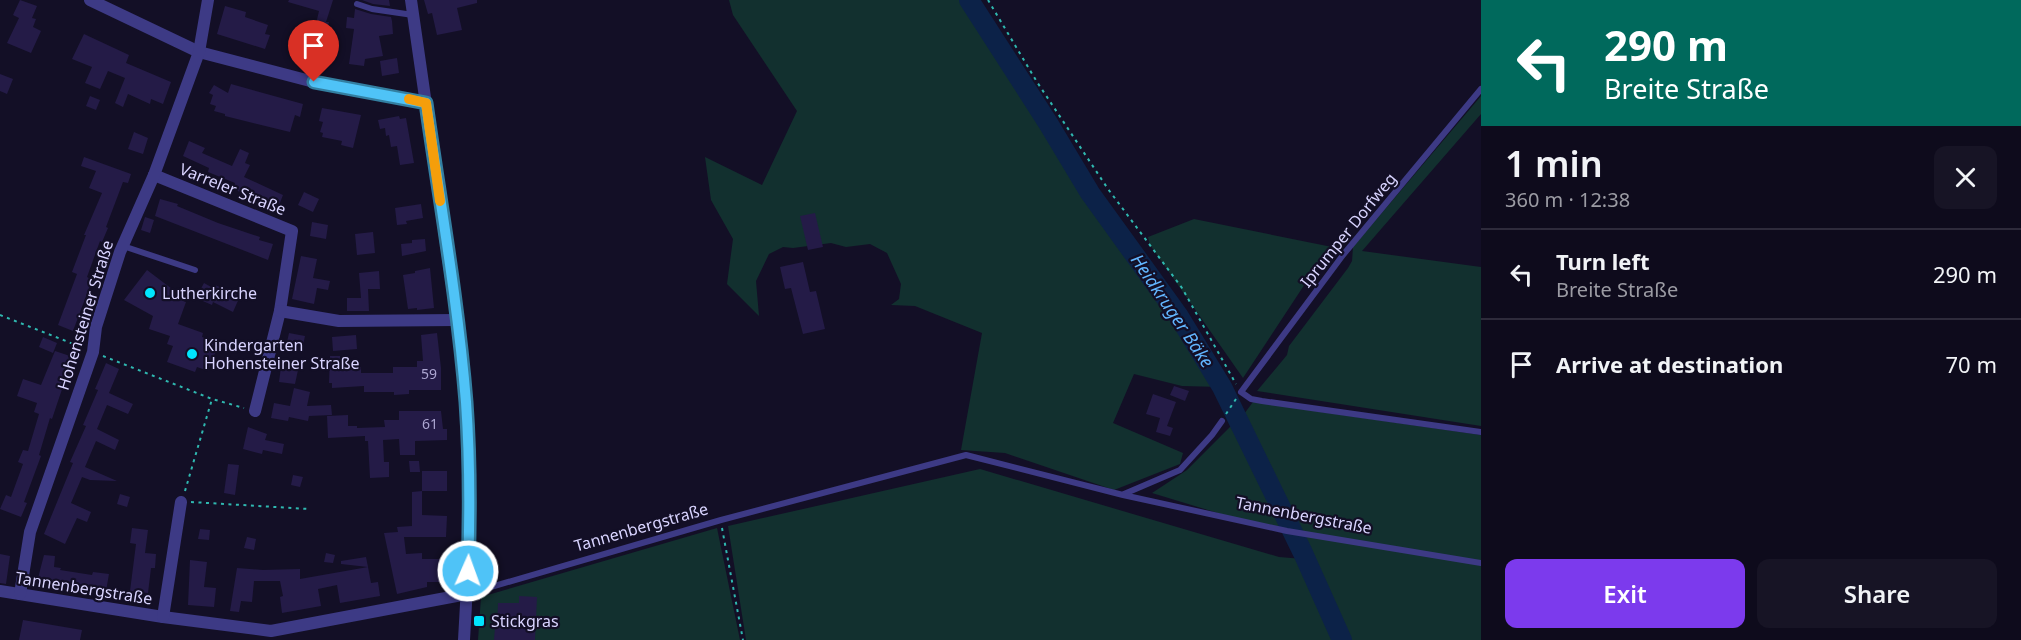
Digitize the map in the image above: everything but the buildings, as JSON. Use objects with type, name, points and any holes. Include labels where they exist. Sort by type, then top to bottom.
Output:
[{"type":"street","points":[[90,0],[199,52],[314,82],[426,103]]},
{"type":"street","name":"Hohensteiner Straße","points":[[20,594],[30,532],[93,352],[96,327],[123,245],[154,175],[199,52],[208,0]]},
{"type":"street","points":[[411,0],[457,320],[467,415],[470,502],[464,640]]},
{"type":"street","name":"Varreler Straße","points":[[154,175],[292,231],[280,310],[255,411]]},
{"type":"street","points":[[280,310],[339,321],[457,320]]},
{"type":"street","name":"Tannenbergstraße","points":[[163,617],[182,502]]},
{"type":"street","name":"Tannenbergstraße","points":[[0,591],[163,617],[271,631],[467,594]]},
{"type":"lane","points":[[357,4],[372,9],[413,15]]},
{"type":"lane","name":"Iprumper Dorfweg","points":[[1239,394],[1343,255],[1481,89]]},
{"type":"lane","points":[[123,245],[195,270]]},
{"type":"lane","points":[[1239,394],[1262,401],[1481,432]]},
{"type":"lane","points":[[1123,495],[1180,470],[1222,421]]},
{"type":"lane","name":"Tannenbergstraße","points":[[467,594],[721,520],[966,455],[1123,495],[1287,531],[1481,563]]},
{"type":"path","points":[[988,0],[1037,82],[1108,189],[1182,288],[1239,394],[1222,421]]},
{"type":"path","points":[[0,315],[212,399],[255,411]]},
{"type":"path","points":[[212,399],[182,502],[309,509]]},
{"type":"path","points":[[721,520],[743,640]]},
{"type":"green space","points":[[729,0],[967,0],[1089,194],[1178,317],[1222,387],[1182,386],[1134,374],[1113,423],[1183,453],[1180,464],[1114,490],[1005,453],[961,450],[982,333],[915,306],[891,305],[899,299],[901,284],[887,253],[870,244],[846,247],[831,243],[793,248],[783,247],[769,254],[756,281],[759,316],[727,284],[733,239],[711,200],[705,157],[762,185],[797,111],[733,15]]},
{"type":"green space","points":[[1481,96],[1481,114],[1362,251],[1481,267],[1481,426],[1257,391],[1287,355],[1289,346],[1348,268],[1352,261],[1353,247]]},
{"type":"green space","points":[[1194,219],[1337,248],[1324,255],[1243,378],[1150,245],[1148,237]]},
{"type":"green space","points":[[1253,402],[1481,435],[1481,640],[1344,640],[1298,536],[1241,418]]},
{"type":"green space","points":[[1236,421],[1283,518],[1277,531],[1152,493],[1187,470]]},
{"type":"green space","points":[[980,469],[1279,557],[1303,559],[1340,640],[746,640],[728,526]]},
{"type":"green space","points":[[717,528],[740,640],[478,640],[481,597]]},
{"type":"waterway","name":"Heidkruger Bäke","points":[[969,0],[1090,193],[1178,315],[1222,387],[1303,553],[1342,640]]},
{"type":"slow traffic","points":[[409,99],[426,103],[440,201]]},
{"type":"place","name":"Lutherkirche","points":[[150,293]]},
{"type":"place","name":"Kindergarten Hohensteiner Straße","points":[[192,354]]},
{"type":"place","name":"Stickgras","points":[[479,621]]},
{"type":"route","points":[[314,82],[426,103],[462,355],[470,502],[468,571]]}]
